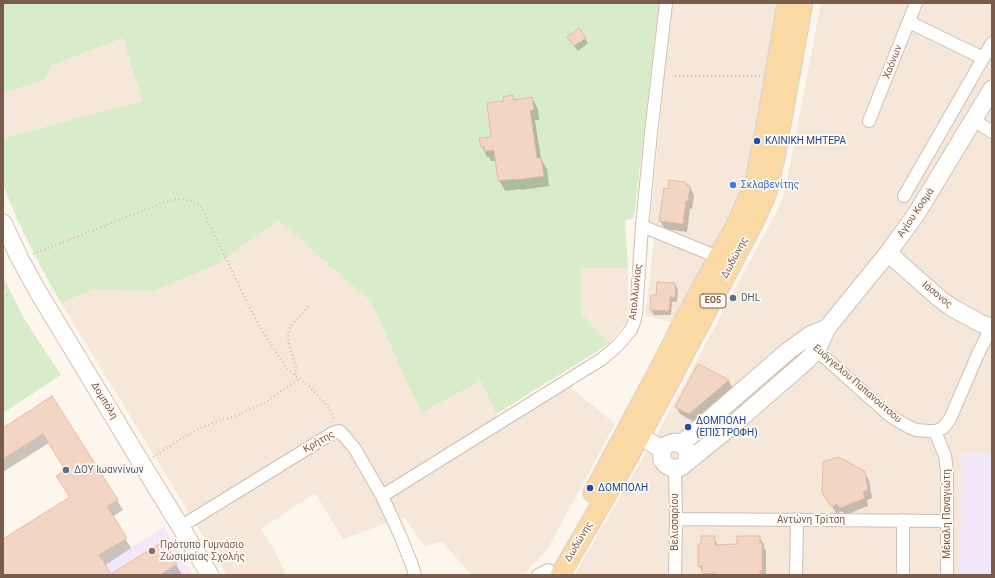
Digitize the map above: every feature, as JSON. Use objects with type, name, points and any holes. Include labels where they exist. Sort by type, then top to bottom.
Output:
[{"type":"main road","name":"Δωδώνης","points":[[548,574],[634,432],[749,232],[766,196],[776,153],[803,3]]},
{"type":"main road","name":"Δωδώνης","points":[[634,432],[718,256],[742,212],[753,188],[783,6]]},
{"type":"street","name":"Απολλωνίας","points":[[382,496],[602,360],[621,343],[631,330],[636,314],[642,226],[651,132],[666,3]]},
{"type":"street","name":"Χαόνων","points":[[869,121],[916,3]]},
{"type":"street","points":[[909,22],[983,58]]},
{"type":"street","points":[[904,196],[992,43]]},
{"type":"street","name":"Αγίου Κοσμά","points":[[680,466],[728,429],[817,350],[827,328],[888,253],[917,213],[992,90]]},
{"type":"street","points":[[974,120],[992,132]]},
{"type":"street","name":"Δομπόλη","points":[[3,223],[20,259],[38,290],[210,575]]},
{"type":"street","points":[[642,226],[718,256]]},
{"type":"street","name":"Ιάσονος","points":[[888,253],[951,307],[992,328]]},
{"type":"street","name":"Αγίου Κοσμά","points":[[681,444],[788,351],[804,339],[827,328]]},
{"type":"street","points":[[935,431],[943,428],[950,419],[970,371],[992,328]]},
{"type":"street","name":"Ευάγγελου Παπανούτσου","points":[[804,339],[895,419],[916,430],[935,431]]},
{"type":"street","name":"Κρήτης","points":[[180,527],[335,432],[339,431],[355,449],[382,496],[400,535],[415,575]]},
{"type":"street","name":"Μέκαλη Παναγιώτη","points":[[935,431],[945,456],[946,463],[947,575]]},
{"type":"street","points":[[634,432],[663,450]]},
{"type":"street","points":[[672,443],[681,444],[688,453],[687,460],[680,466],[668,467],[663,463],[661,456],[663,450],[666,445],[672,443]]},
{"type":"street","name":"Βελισσαρίου","points":[[675,575],[676,519],[680,466]]},
{"type":"street","name":"Αντώνη Τρίτση","points":[[676,519],[947,521]]},
{"type":"street","points":[[796,575],[797,519]]},
{"type":"street","points":[[903,520],[903,575]]},
{"type":"path","points":[[675,76],[752,76]]},
{"type":"path","points":[[20,259],[162,203],[177,199],[189,200],[200,206],[264,334],[287,369],[310,387],[329,408],[333,416],[335,432]]},
{"type":"path","points":[[3,297],[10,294]]},
{"type":"path","points":[[295,375],[296,367],[288,341],[288,334],[290,328],[309,306]]},
{"type":"path","points":[[142,464],[190,434],[236,416],[266,402],[300,378]]},
{"type":"shaded area","points":[[672,3],[778,3],[745,182],[673,323],[645,315],[655,224],[650,222]]},
{"type":"shaded area","points":[[821,3],[992,3],[992,575],[574,575],[661,427],[779,207],[785,191]]},
{"type":"shaded area","points":[[123,38],[142,101],[3,138],[3,93],[44,80],[51,66]]},
{"type":"shaded area","points":[[278,220],[371,302],[421,413],[481,381],[501,426],[568,385],[615,424],[548,548],[523,575],[472,575],[442,542],[424,546],[404,517],[343,539],[315,493],[261,529],[274,549],[286,575],[227,575],[61,303],[95,289],[153,290],[220,263]]},
{"type":"shaded area","points":[[581,268],[628,268],[628,312],[626,323],[609,343],[581,313]]},
{"type":"shaded area","points":[[992,453],[992,575],[960,575],[961,454]]},
{"type":"shaded area","name":"Πρότυπο Γυμνάσιο Ζωσιμαίας Σχολής","points":[[164,527],[193,575],[87,575]]},
{"type":"green space","points":[[3,3],[659,3],[634,217],[625,221],[628,268],[581,268],[581,313],[609,343],[496,414],[481,381],[421,413],[371,302],[278,220],[220,263],[153,291],[95,289],[61,303],[18,221],[3,185],[3,138],[142,101],[123,38],[51,66],[44,80],[3,93]]},
{"type":"green space","points":[[3,277],[25,320],[61,375],[3,413]]},
{"type":"green space","points":[[793,357],[798,363],[696,450],[691,444]]},
{"type":"building","points":[[579,28],[586,38],[574,46],[567,37]]},
{"type":"building","points":[[513,95],[514,100],[532,97],[534,110],[530,110],[537,158],[541,158],[544,176],[498,181],[494,150],[484,151],[484,147],[481,147],[479,138],[491,137],[487,103],[504,101],[503,97]]},
{"type":"building","points":[[669,180],[685,182],[685,184],[688,184],[687,186],[690,186],[688,201],[686,201],[683,224],[659,221],[664,188],[668,189]]},
{"type":"building","points":[[657,282],[675,283],[675,297],[670,297],[669,311],[650,310],[651,295],[656,295]]},
{"type":"building","points":[[698,364],[729,380],[689,414],[675,407]]},
{"type":"building","points":[[52,396],[118,500],[107,506],[127,538],[99,555],[111,574],[164,541],[177,564],[160,575],[3,575],[3,539],[70,497],[56,476],[65,470],[43,434],[3,459],[3,428]]},
{"type":"building","points":[[838,457],[865,471],[868,490],[863,492],[865,498],[840,508],[837,504],[832,507],[822,493],[823,462]]},
{"type":"building","points":[[701,536],[715,536],[715,545],[737,544],[737,536],[760,536],[760,543],[762,543],[762,571],[760,570],[760,575],[715,575],[715,573],[702,574],[702,566],[698,566],[698,544],[701,544]]},
{"type":"place","name":"ΚΛΙΝΙΚΗ ΜΗΤΕΡΑ","points":[[757,141]]},
{"type":"place","name":"Σκλαβενίτης","points":[[733,185]]},
{"type":"place","name":"DHL","points":[[733,298]]},
{"type":"place","name":"ΔΟΜΠΟΛΗ (ΕΠΙΣΤΡΟΦΗ)","points":[[688,427]]},
{"type":"place","name":"ΔΟΥ Ιωαννίνων","points":[[66,470]]},
{"type":"place","name":"ΔΟΜΠΟΛΗ","points":[[590,488]]},
{"type":"place","name":"Πρότυπο Γυμνάσιο Ζωσιμαίας Σχολής","points":[[152,551]]}]
